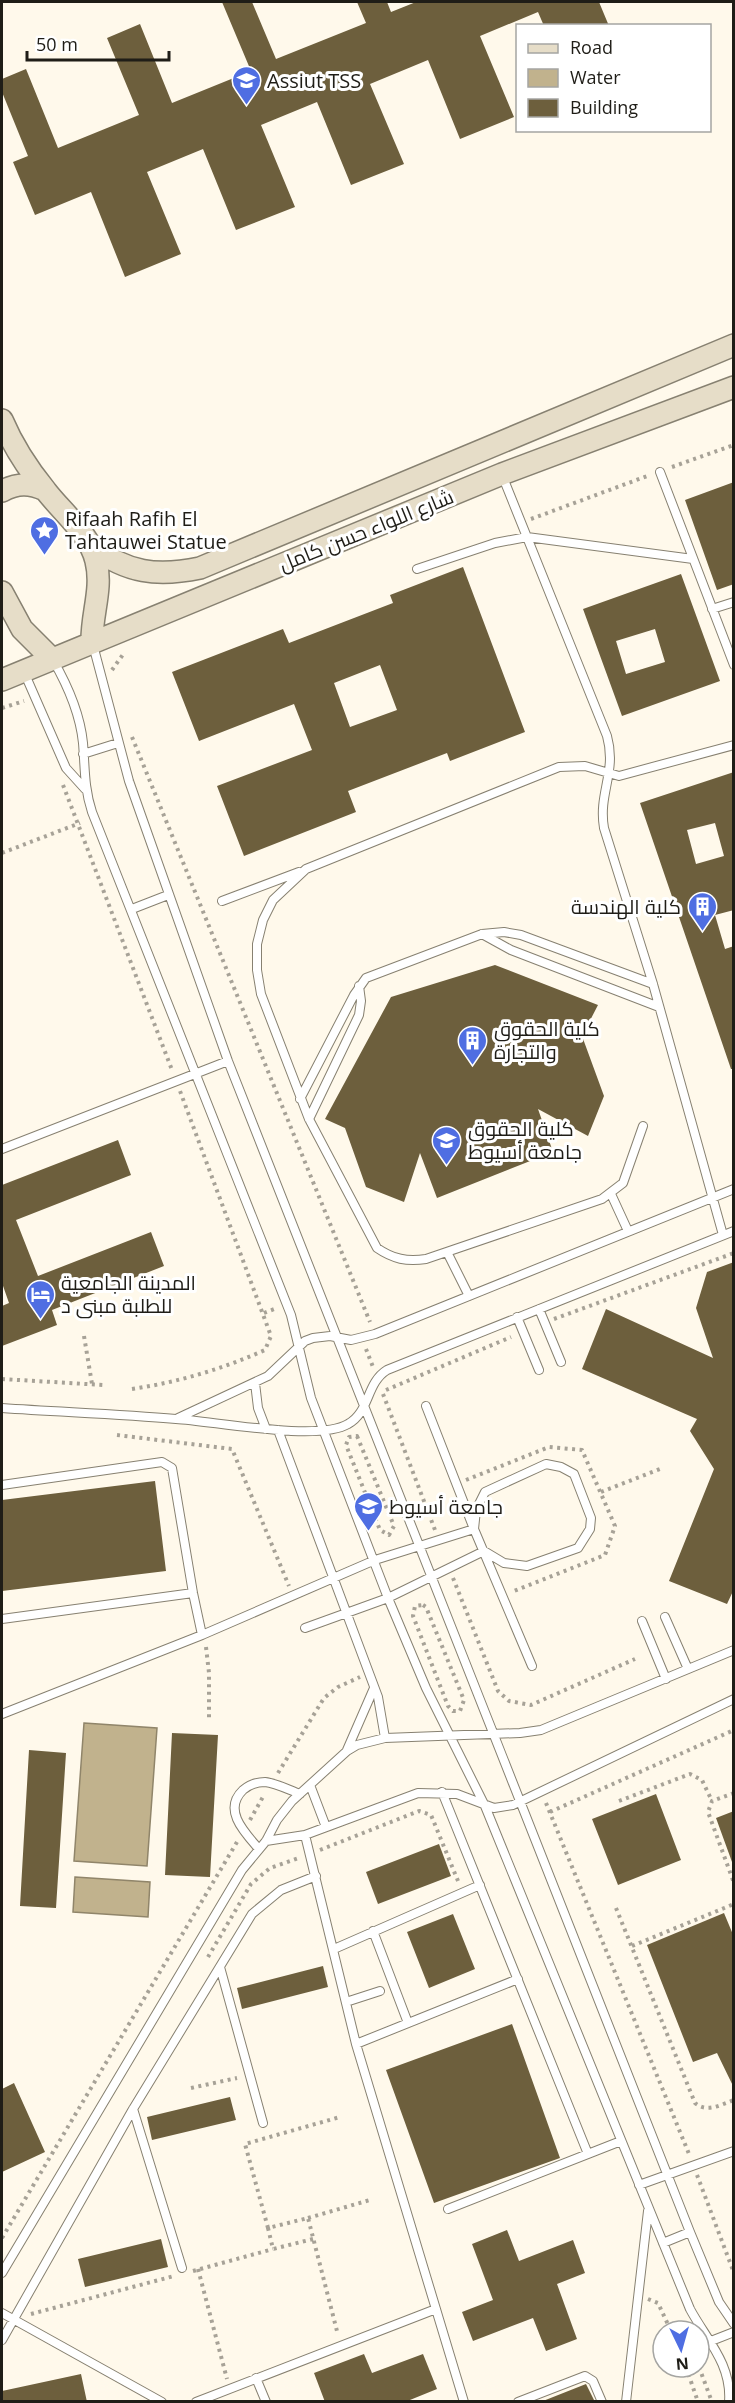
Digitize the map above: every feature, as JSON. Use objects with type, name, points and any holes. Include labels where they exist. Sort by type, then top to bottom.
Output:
[{"type":"main road","name":"شارع اللواء حسن كامل","points":[[91,546],[110,560],[141,571],[169,574],[200,568],[734,345]]},
{"type":"main road","name":"شارع اللواء حسن كامل","points":[[2,680],[502,474],[734,387]]},
{"type":"main road","points":[[4,430],[23,461],[91,546],[99,586],[92,621],[92,643]]},
{"type":"main road","points":[[2,491],[16,484],[32,484],[45,490]]},
{"type":"main road","points":[[2,592],[22,629],[52,659]]},
{"type":"lane","points":[[660,472],[733,661]]},
{"type":"lane","points":[[502,474],[608,736],[612,759],[611,775],[603,796],[604,828],[653,984],[723,1235]]},
{"type":"lane","points":[[417,569],[495,543],[527,537],[693,559]]},
{"type":"lane","points":[[712,609],[734,602]]},
{"type":"lane","points":[[92,643],[118,743],[168,895],[228,1061],[690,2232],[719,2302],[734,2324]]},
{"type":"lane","points":[[52,659],[72,696],[81,729],[85,789],[95,818],[291,1315],[306,1382],[388,1598],[426,1688],[485,1806],[648,2209],[690,2309],[697,2319]]},
{"type":"lane","points":[[23,671],[66,768],[85,789]]},
{"type":"lane","points":[[83,754],[118,743]]},
{"type":"lane","points":[[222,901],[559,767],[585,766],[611,775],[636,773],[734,745]]},
{"type":"lane","points":[[306,869],[273,900],[263,920],[257,945],[257,970],[261,994],[309,1119],[377,1248],[393,1257],[415,1261],[447,1252],[611,1194],[623,1183],[643,1126]]},
{"type":"lane","points":[[132,909],[168,895]]},
{"type":"lane","points":[[300,1099],[359,986],[374,973],[483,934],[504,932],[521,935],[653,984]]},
{"type":"lane","points":[[483,934],[511,950],[659,1007]]},
{"type":"lane","points":[[309,1119],[359,1014],[361,1001],[359,986]]},
{"type":"lane","points":[[2,1149],[228,1061]]},
{"type":"lane","points":[[176,1419],[255,1383],[279,1368],[305,1341],[321,1335],[351,1340],[375,1334],[734,1189]]},
{"type":"lane","points":[[611,1194],[628,1231]]},
{"type":"lane","points":[[2,1408],[176,1419],[278,1430],[326,1430],[349,1424],[364,1407],[377,1378],[387,1370],[734,1231]]},
{"type":"lane","points":[[447,1252],[468,1296]]},
{"type":"lane","points":[[538,1309],[561,1362]]},
{"type":"lane","points":[[517,1317],[539,1370]]},
{"type":"lane","points":[[255,1383],[258,1408],[266,1429]]},
{"type":"lane","points":[[426,1406],[474,1529],[532,1666]]},
{"type":"lane","points":[[278,1430],[374,1688],[383,1718],[385,1738]]},
{"type":"lane","points":[[2,1485],[167,1463],[172,1468],[192,1593],[202,1635]]},
{"type":"lane","points":[[474,1529],[476,1510],[484,1492],[546,1464],[561,1467],[574,1474],[591,1518],[590,1529],[578,1548],[527,1566],[504,1563],[484,1551]]},
{"type":"lane","points":[[2,1714],[202,1635],[375,1560],[474,1529]]},
{"type":"lane","points":[[305,1628],[388,1598],[433,1578],[484,1551]]},
{"type":"lane","points":[[2,1619],[192,1593]]},
{"type":"lane","points":[[665,1617],[688,1669]]},
{"type":"lane","points":[[642,1621],[666,1679]]},
{"type":"lane","points":[[2,2273],[228,1893],[266,1841],[277,1820],[300,1794],[347,1750],[368,1741],[385,1738],[541,1730],[734,1650]]},
{"type":"lane","points":[[347,1750],[374,1688]]},
{"type":"lane","points":[[266,1841],[305,1835],[406,1796],[442,1792],[471,1799],[485,1806],[504,1808],[522,1802],[734,1699]]},
{"type":"lane","points":[[259,1849],[243,1831],[234,1810],[240,1793],[255,1783],[271,1784],[300,1794]]},
{"type":"lane","points":[[310,1785],[326,1827]]},
{"type":"lane","points":[[442,1792],[588,2154]]},
{"type":"lane","points":[[305,1835],[356,2044],[464,2402]]},
{"type":"lane","points":[[2,2340],[133,2109],[252,1914],[292,1884],[316,1876]]},
{"type":"lane","points":[[334,1948],[480,1885]]},
{"type":"lane","points":[[373,1932],[408,2023]]},
{"type":"lane","points":[[220,1967],[263,2123]]},
{"type":"lane","points":[[356,2044],[518,1979]]},
{"type":"lane","points":[[346,2002],[380,1991]]},
{"type":"lane","points":[[133,2109],[182,2268]]},
{"type":"lane","points":[[448,2209],[621,2141]]},
{"type":"lane","points":[[639,2185],[734,2151]]},
{"type":"lane","points":[[626,2402],[648,2209]]},
{"type":"lane","points":[[663,2243],[690,2232]]},
{"type":"lane","points":[[196,2402],[436,2309]]},
{"type":"lane","points":[[2,2313],[162,2402]]},
{"type":"lane","points":[[731,2398],[724,2368],[711,2341],[734,2332]]},
{"type":"lane","points":[[518,2402],[585,2376],[594,2381],[602,2402]]},
{"type":"lane","points":[[256,2378],[266,2402]]},
{"type":"path","points":[[522,522],[734,445]]},
{"type":"path","points":[[130,730],[375,1334],[378,1343],[365,1348],[438,1539]]},
{"type":"path","points":[[2,853],[95,818]]},
{"type":"path","points":[[84,1336],[92,1384]]},
{"type":"path","points":[[2,1379],[103,1385]]},
{"type":"path","points":[[117,1436],[232,1449],[293,1595]]},
{"type":"path","points":[[349,1437],[360,1438],[394,1526],[389,1535],[380,1530],[346,1445],[349,1437]]},
{"type":"path","points":[[457,1483],[549,1446],[582,1450],[602,1492],[615,1526],[605,1554],[503,1596]]},
{"type":"path","points":[[602,1492],[660,1468]]},
{"type":"path","points":[[415,1606],[426,1607],[464,1700],[460,1710],[453,1711],[448,1706],[413,1616],[415,1606]]},
{"type":"path","points":[[202,1635],[209,1663],[209,1721]]},
{"type":"path","points":[[2,2238],[324,1698],[338,1687],[368,1674]]},
{"type":"path","points":[[550,1812],[734,1730]]},
{"type":"path","points":[[619,1801],[690,1774],[702,1780],[712,1801],[708,1817],[734,1883]]},
{"type":"path","points":[[541,1792],[693,2165],[734,2273]]},
{"type":"path","points":[[712,1801],[734,1793]]},
{"type":"path","points":[[206,1961],[256,1879],[270,1868],[419,1811],[431,1815],[463,1893]]},
{"type":"path","points":[[631,1946],[734,1904]]},
{"type":"path","points":[[616,1908],[695,2103],[702,2108],[711,2108],[734,2100]]},
{"type":"path","points":[[191,2088],[250,2075]]},
{"type":"path","points":[[273,2249],[245,2144],[340,2117]]},
{"type":"path","points":[[268,2228],[370,2200]]},
{"type":"path","points":[[308,2218],[341,2345]]},
{"type":"path","points":[[13,2319],[313,2239]]},
{"type":"path","points":[[198,2269],[230,2389]]},
{"type":"path","points":[[639,2295],[658,2303],[665,2319]]},
{"type":"path","points":[[690,2379],[698,2402]]},
{"type":"path","points":[[703,2379],[712,2402]]},
{"type":"water","points":[[84,1723],[157,1728],[147,1866],[74,1861]]},
{"type":"water","points":[[75,1877],[150,1882],[148,1917],[73,1912]]},
{"type":"building","points":[[222,2],[252,2],[276,59],[366,23],[357,2],[387,2],[391,12],[416,2],[599,2],[608,24],[543,24],[538,12],[480,36],[514,117],[460,139],[428,60],[370,84],[404,164],[351,185],[317,102],[261,125],[295,207],[236,230],[203,149],[147,172],[181,254],[125,277],[91,192],[35,215],[13,162],[28,156],[2,92],[2,79],[26,69],[58,148],[139,115],[107,38],[140,24],[172,103],[251,71]]},
{"type":"building","points":[[734,482],[734,584],[717,590],[685,500]]},
{"type":"building","points":[[463,567],[525,732],[450,761],[447,753],[348,791],[356,812],[244,856],[217,786],[312,750],[294,704],[199,741],[172,672],[283,629],[289,643],[393,603],[390,595]],"holes":[[[380,665],[397,710],[350,727],[334,683]]]},
{"type":"building","points":[[681,574],[720,681],[622,716],[583,609]],"holes":[[[655,629],[665,662],[626,674],[616,641]]]},
{"type":"building","name":"كلية الهندسة","points":[[734,772],[734,910],[715,915],[725,949],[734,946],[734,1069],[731,1069],[640,803]],"holes":[[[715,823],[724,856],[696,864],[687,830]]]},
{"type":"building","name":"كلية الحقوق والتجارة","points":[[495,965],[598,1005],[582,1036],[604,1096],[588,1136],[538,1109],[553,1152],[437,1198],[420,1153],[404,1202],[366,1187],[345,1128],[325,1119],[391,997]]},
{"type":"building","points":[[118,1140],[131,1175],[16,1220],[38,1276],[151,1232],[164,1266],[52,1310],[57,1325],[2,1346],[2,1306],[9,1303],[2,1283],[2,1185]]},
{"type":"building","points":[[734,1262],[734,1589],[727,1604],[669,1581],[714,1469],[690,1431],[697,1419],[582,1369],[606,1309],[713,1358],[696,1308],[707,1272]]},
{"type":"building","points":[[155,1481],[166,1571],[2,1591],[2,1500]]},
{"type":"building","points":[[172,1733],[218,1735],[210,1877],[165,1875]]},
{"type":"building","points":[[29,1750],[66,1753],[56,1908],[20,1906]]},
{"type":"building","points":[[656,1794],[681,1860],[618,1885],[592,1819]]},
{"type":"building","points":[[734,1811],[734,1861],[732,1862],[716,1818]]},
{"type":"building","points":[[439,1844],[451,1876],[378,1904],[366,1872]]},
{"type":"building","points":[[724,1913],[734,1937],[734,2088],[717,2053],[693,2062],[647,1945]]},
{"type":"building","points":[[453,1914],[475,1969],[429,1988],[407,1932]]},
{"type":"building","points":[[323,1966],[328,1987],[242,2009],[237,1988]]},
{"type":"building","points":[[512,2024],[560,2158],[434,2203],[386,2070]]},
{"type":"building","points":[[14,2083],[45,2152],[2,2172],[2,2089]]},
{"type":"building","points":[[230,2097],[236,2120],[152,2140],[147,2117]]},
{"type":"building","points":[[507,2230],[519,2261],[573,2240],[585,2273],[557,2284],[577,2339],[546,2351],[533,2318],[473,2341],[462,2312],[493,2300],[472,2244]]},
{"type":"building","points":[[161,2239],[168,2267],[85,2287],[78,2259]]},
{"type":"building","points":[[364,2354],[372,2373],[423,2354],[437,2389],[405,2402],[325,2402],[314,2373]]},
{"type":"building","points":[[81,2374],[87,2402],[2,2402],[2,2391]]},
{"type":"building","points":[[586,2384],[595,2402],[543,2402],[543,2401]]},
{"type":"place","name":"Assiut TSS","points":[[246,106]]},
{"type":"place","name":"Rifaah Rafih El Tahtauwei Statue","points":[[44,556]]},
{"type":"place","name":"كلية الهندسة","points":[[702,932]]},
{"type":"place","name":"كلية الحقوق والتجارة","points":[[473,1066]]},
{"type":"place","name":"كلية الحقوق جامعة أسيوط","points":[[447,1166]]},
{"type":"place","name":"المدينة الجامعية للطلبة مبنى د","points":[[40,1320]]},
{"type":"place","name":"جامعة أسيوط","points":[[368,1532]]}]
